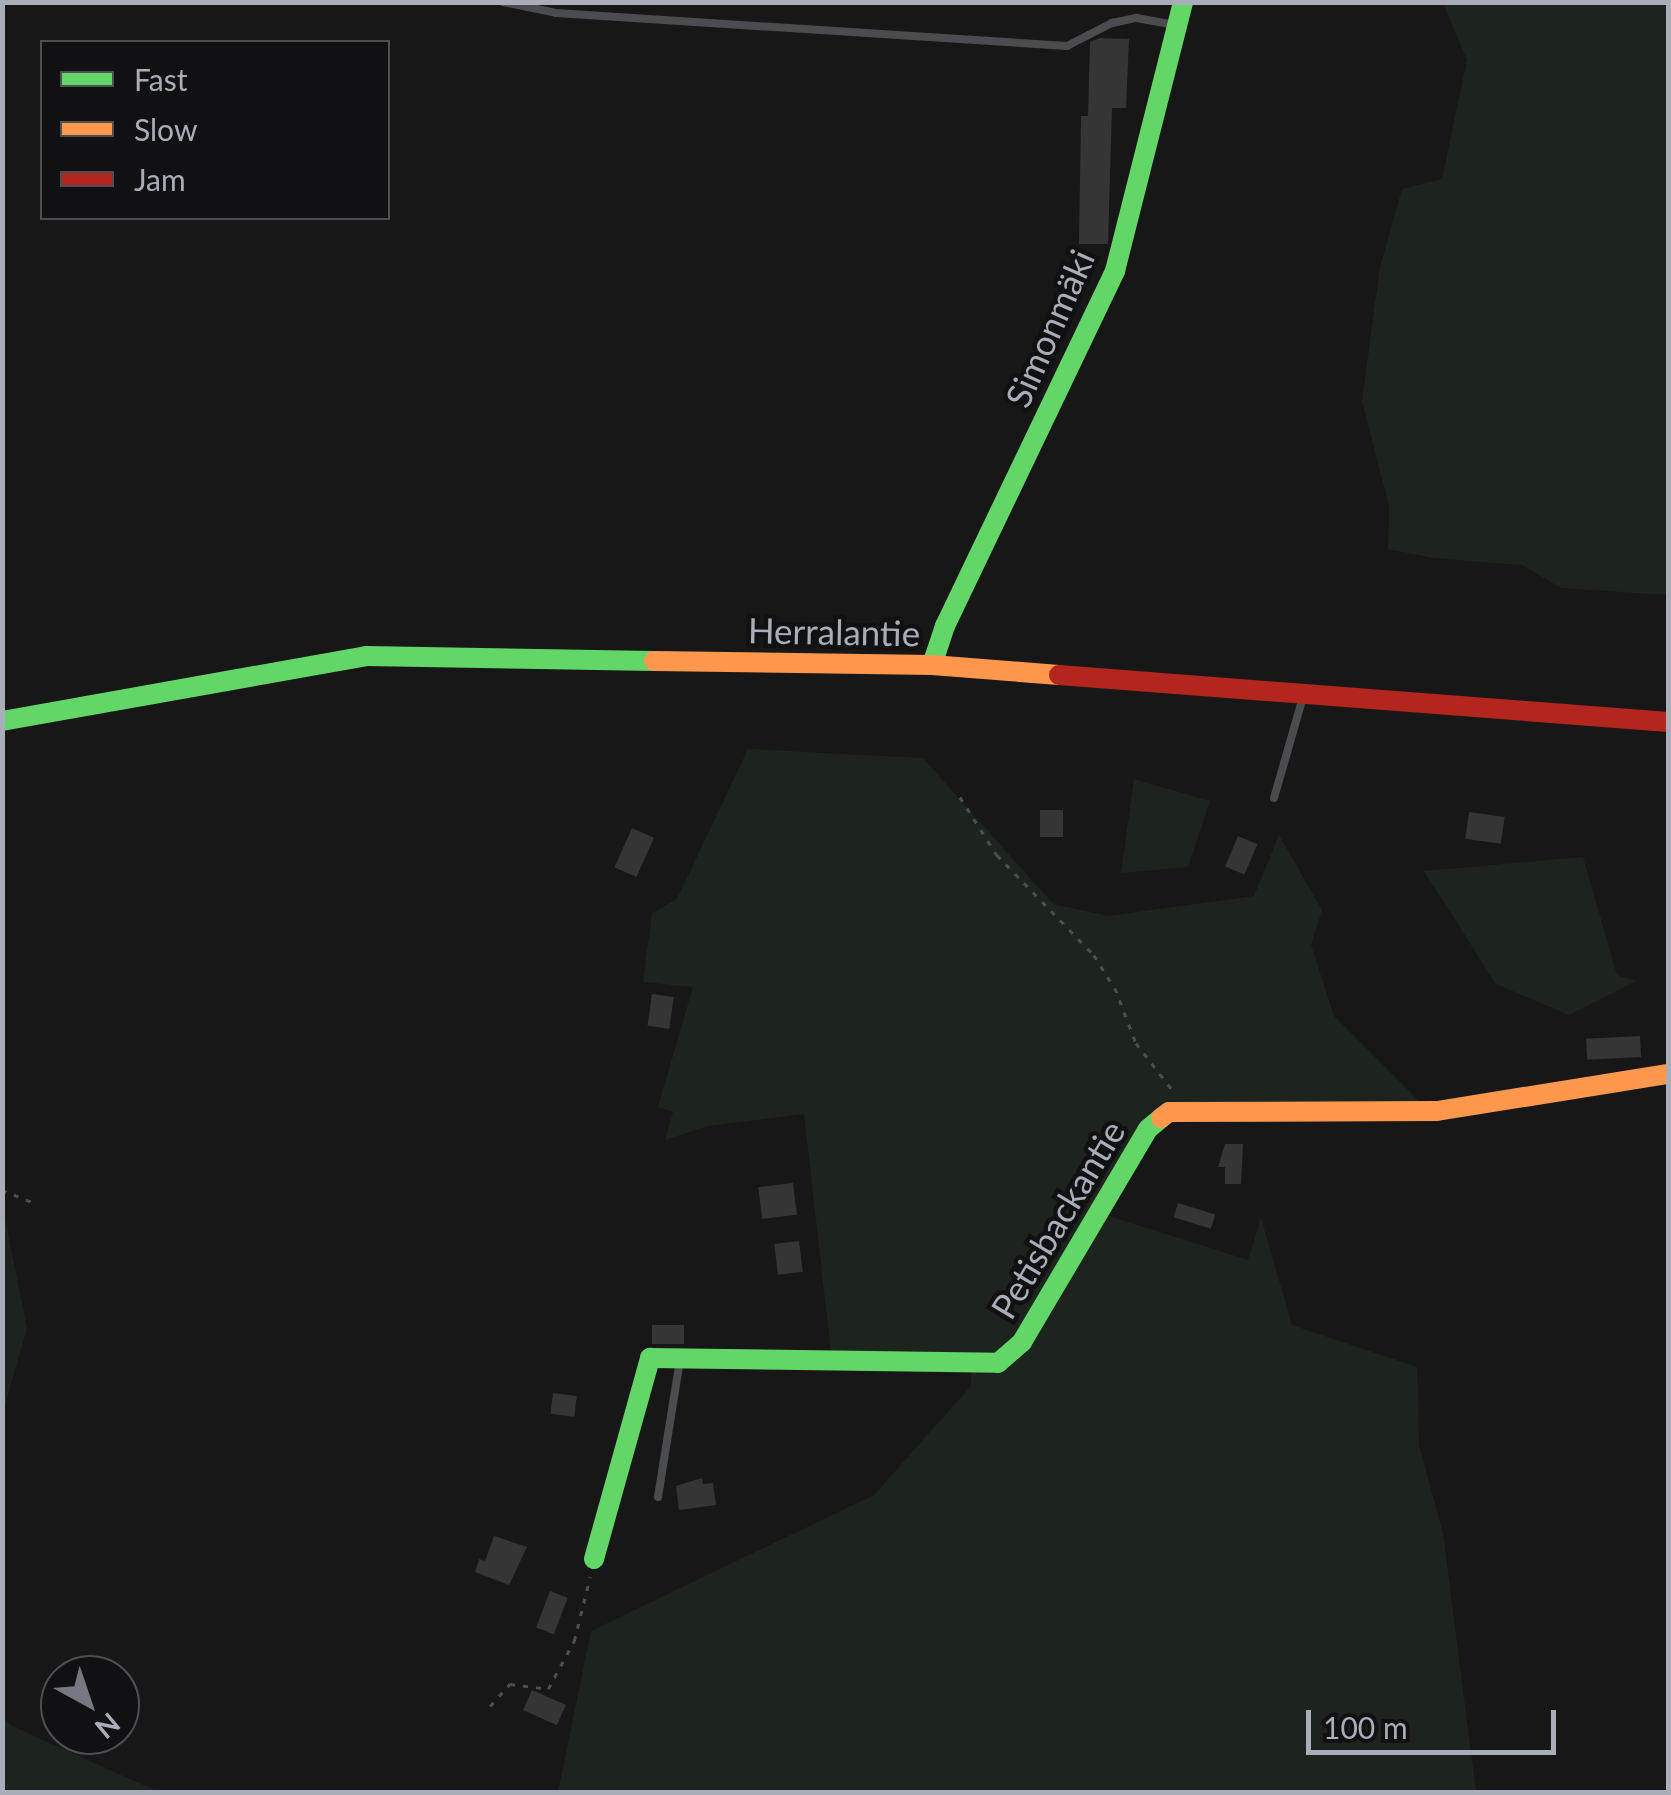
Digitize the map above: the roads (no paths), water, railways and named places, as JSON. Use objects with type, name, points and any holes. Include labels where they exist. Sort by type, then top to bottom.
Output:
[{"type":"street","name":"Simonmäki","points":[[932,665],[945,626],[1116,271],[1183,2]]},
{"type":"street","name":"Herralantie","points":[[2,722],[366,656],[932,665],[1668,722]]},
{"type":"street","name":"Petisbackantie","points":[[594,1559],[650,1358],[998,1363],[1022,1342],[1148,1130],[1168,1112],[1437,1111],[1668,1074]]},
{"type":"lane","points":[[503,2],[556,13],[1067,46],[1112,23],[1136,18],[1177,26]]},
{"type":"lane","points":[[1274,798],[1304,693]]},
{"type":"lane","points":[[658,1497],[680,1360]]}]
